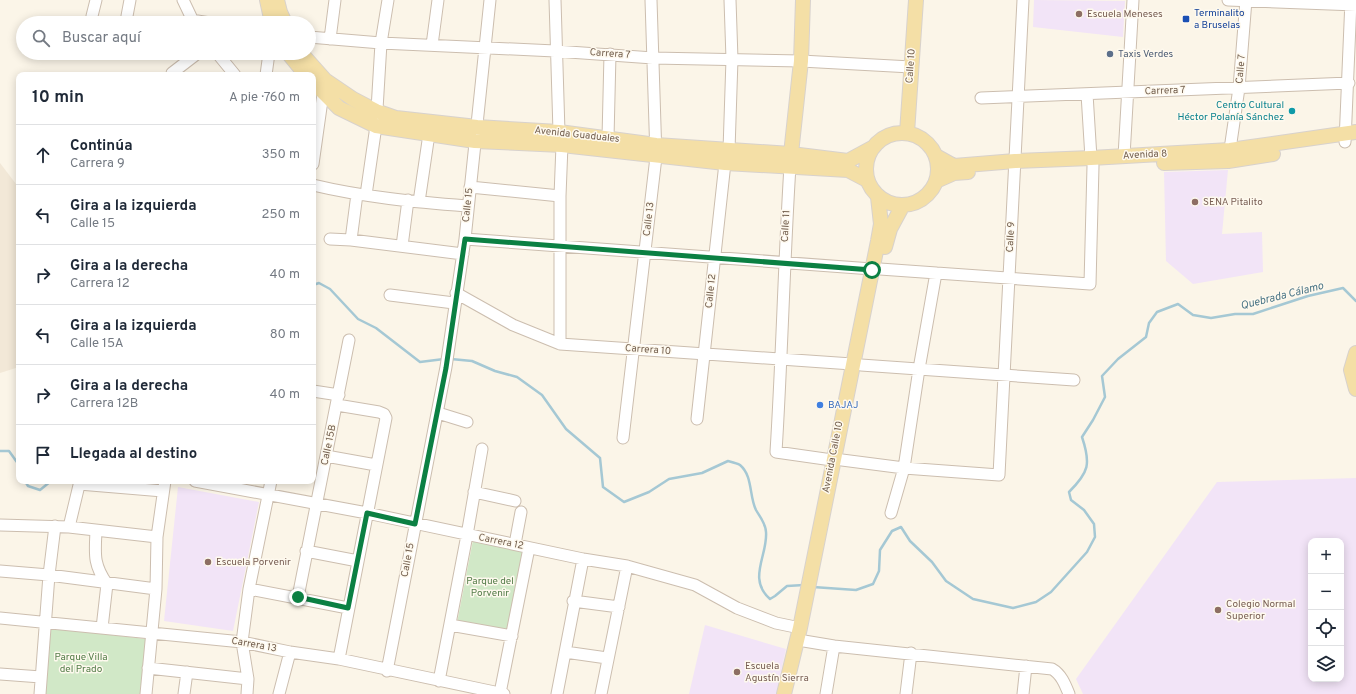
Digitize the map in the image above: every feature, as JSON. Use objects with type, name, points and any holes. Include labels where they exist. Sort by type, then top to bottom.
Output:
[{"type":"main road","points":[[267,0],[270,16]]},
{"type":"main road","points":[[277,0],[283,16]]},
{"type":"main road","name":"Calle 11","points":[[790,160],[801,61],[803,0]]},
{"type":"main road","name":"Calle 10","points":[[907,133],[916,0]]},
{"type":"main road","points":[[294,60],[304,72]]},
{"type":"main road","name":"Avenida Guaduales","points":[[307,60],[325,80],[352,99],[376,111],[396,118],[476,134]]},
{"type":"main road","name":"Avenida Guaduales","points":[[316,86],[339,108],[376,126],[429,134],[476,134],[561,139],[656,151],[724,163],[790,160],[848,161],[872,148]]},
{"type":"main road","points":[[907,133],[925,140],[936,156],[938,168],[936,181],[930,192],[920,201],[903,205],[886,202],[878,196],[867,180],[866,164],[872,148],[878,141],[887,135],[907,133]]},
{"type":"main road","name":"Avenida 8","points":[[936,156],[954,166],[1092,162],[1229,155],[1350,137]]},
{"type":"main road","name":"Avenida Guaduales","points":[[561,139],[608,138],[656,151],[729,150],[848,170],[867,180]]},
{"type":"main road","name":"Avenida 8","points":[[1092,162],[1124,156],[1229,155]]},
{"type":"main road","name":"Avenida 8","points":[[936,181],[954,173],[1015,165]]},
{"type":"main road","name":"Avenida Calle 10","points":[[794,694],[802,634],[876,269],[881,224],[878,196]]},
{"type":"main road","name":"Avenida Calle 10","points":[[876,269],[890,229],[903,205]]},
{"type":"main road","points":[[1356,354],[1351,370],[1356,389]]},
{"type":"main road","name":"Avenida Calle 10","points":[[784,694],[802,634]]},
{"type":"street","points":[[92,16],[96,0]]},
{"type":"street","points":[[126,16],[130,0]]},
{"type":"street","points":[[183,0],[190,16]]},
{"type":"street","points":[[330,39],[334,0]]},
{"type":"street","points":[[351,240],[376,126],[381,43],[388,0]]},
{"type":"street","points":[[432,45],[438,0]]},
{"type":"street","name":"Calle 15","points":[[387,670],[446,368],[455,298],[465,239],[467,206],[490,0]]},
{"type":"street","points":[[555,0],[555,51],[561,139],[560,344]]},
{"type":"street","name":"Calle 13","points":[[623,438],[656,151],[651,0]]},
{"type":"street","points":[[729,150],[732,60],[730,0]]},
{"type":"street","name":"Calle 9","points":[[904,468],[999,475],[1022,0]]},
{"type":"street","points":[[1124,156],[1133,0]]},
{"type":"street","points":[[1228,0],[1352,4],[1349,83],[1350,137]]},
{"type":"street","name":"Calle 7","points":[[1229,155],[1239,88],[1246,1]]},
{"type":"street","name":"Carrera 7","points":[[316,38],[381,43],[610,54],[653,58],[801,61],[911,67]]},
{"type":"street","points":[[608,138],[610,54]]},
{"type":"street","points":[[173,72],[189,60]]},
{"type":"street","points":[[223,60],[233,72]]},
{"type":"street","points":[[266,72],[268,60]]},
{"type":"street","name":"Carrera 7","points":[[981,98],[1349,83]]},
{"type":"street","points":[[316,140],[322,93]]},
{"type":"street","points":[[465,239],[1090,284],[1092,162],[1087,94]]},
{"type":"street","points":[[420,202],[429,134]]},
{"type":"street","name":"Calle 11","points":[[790,160],[784,263],[782,360],[776,452],[837,460]]},
{"type":"street","name":"Calle 12","points":[[698,419],[724,163]]},
{"type":"street","points":[[316,186],[420,202],[467,206]]},
{"type":"street","points":[[470,187],[560,196]]},
{"type":"street","points":[[402,246],[408,200]]},
{"type":"street","points":[[330,239],[351,240],[463,254]]},
{"type":"street","points":[[891,513],[904,468],[919,369],[936,273]]},
{"type":"street","name":"Carrera 10","points":[[390,295],[455,298],[513,325],[560,344],[1074,380]]},
{"type":"street","name":"Calle 15B","points":[[298,597],[349,340]]},
{"type":"street","points":[[316,392],[384,414],[386,418],[339,659]]},
{"type":"street","points":[[438,413],[467,422]]},
{"type":"street","points":[[439,681],[482,449]]},
{"type":"street","points":[[326,456],[376,465]]},
{"type":"street","points":[[837,460],[904,468]]},
{"type":"street","points":[[69,527],[80,484]]},
{"type":"street","points":[[108,484],[164,486],[157,537],[156,589],[146,694]]},
{"type":"street","name":"Carrera 12","points":[[212,484],[367,513],[582,559],[627,566],[695,585],[737,608],[834,646],[1052,669],[1057,672],[1066,685],[1069,694]]},
{"type":"street","points":[[247,694],[248,679],[242,642],[249,589],[271,484]]},
{"type":"street","points":[[474,492],[515,501]]},
{"type":"street","points":[[515,544],[521,512]]},
{"type":"street","points":[[0,525],[69,527],[157,537]]},
{"type":"street","points":[[40,694],[49,575],[55,526]]},
{"type":"street","points":[[96,531],[95,555],[98,571],[107,584],[102,628]]},
{"type":"street","points":[[502,694],[529,548]]},
{"type":"street","points":[[306,552],[358,561]]},
{"type":"street","points":[[557,694],[573,600],[582,559]]},
{"type":"street","points":[[601,694],[607,658],[627,566]]},
{"type":"street","points":[[0,571],[49,575],[107,584],[156,589]]},
{"type":"street","points":[[249,589],[298,597],[348,608]]},
{"type":"street","points":[[573,600],[619,607]]},
{"type":"street","name":"Carrera 13","points":[[0,618],[46,621],[242,642],[290,652],[339,659],[502,694]]},
{"type":"street","points":[[450,625],[512,636]]},
{"type":"street","points":[[826,694],[834,646]]},
{"type":"street","points":[[279,694],[290,652]]},
{"type":"street","points":[[565,652],[607,658]]},
{"type":"street","points":[[906,694],[911,653]]},
{"type":"street","points":[[1023,694],[1026,666]]},
{"type":"street","points":[[148,668],[248,679]]},
{"type":"street","points":[[184,694],[186,672]]},
{"type":"street","points":[[0,674],[41,678]]},
{"type":"shaded area","name":"Escuela Meneses","points":[[1034,0],[1125,1],[1123,37],[1033,27]]},
{"type":"shaded area","points":[[0,163],[16,184],[16,368],[0,373]]},
{"type":"shaded area","name":"SENA Pitalito","points":[[1228,170],[1222,234],[1262,232],[1263,272],[1193,284],[1166,261],[1164,172]]},
{"type":"shaded area","name":"Colegio Normal Superior","points":[[1356,478],[1356,694],[1083,694],[1076,679],[1217,482]]},
{"type":"shaded area","name":"Escuela Porvenir","points":[[178,487],[259,502],[233,631],[164,621]]},
{"type":"shaded area","name":"Escuela Agustín Sierra","points":[[705,625],[786,649],[776,694],[689,694]]},
{"type":"green space","name":"Parque del Porvenir","points":[[473,540],[523,550],[509,631],[457,623]]},
{"type":"green space","name":"Parque Villa del Prado","points":[[51,628],[146,639],[140,694],[45,694]]},
{"type":"waterway","name":"Quebrada Cálamo","points":[[316,284],[319,283],[330,289],[358,319],[376,328],[420,362],[444,359]]},
{"type":"waterway","name":"Quebrada Cálamo","points":[[813,587],[856,590],[873,584],[879,571],[880,550],[892,531],[901,527],[910,541],[932,562],[946,581],[973,599],[1013,608],[1036,602],[1051,592],[1087,552],[1095,537],[1094,524],[1084,510],[1071,500],[1069,492],[1081,479],[1086,467],[1087,454],[1082,437],[1105,397],[1102,376],[1118,359],[1146,337],[1149,323],[1157,312],[1178,304],[1193,315],[1211,318],[1235,314],[1253,314],[1308,296],[1343,288],[1356,301]]},
{"type":"waterway","name":"Quebrada Cálamo","points":[[451,359],[472,361],[495,371],[517,377],[542,395],[566,429],[600,458],[603,487],[624,502],[649,492],[669,479],[702,473],[728,461],[740,465],[747,475],[756,510],[766,529],[766,541],[759,575],[763,591],[770,599],[787,586],[804,585]]},
{"type":"waterway","name":"Quebrada Cálamo","points":[[0,451],[9,451],[16,461]]},
{"type":"waterway","name":"Quebrada Cálamo","points":[[27,484],[28,486],[40,490],[47,484]]},
{"type":"place","name":"Escuela Meneses","points":[[1079,14]]},
{"type":"place","name":"Terminalito a Bruselas","points":[[1186,19]]},
{"type":"place","name":"Taxis Verdes","points":[[1110,54]]},
{"type":"place","name":"Centro Cultural Héctor Polanía Sánchez","points":[[1292,111]]},
{"type":"place","name":"SENA Pitalito","points":[[1195,202]]},
{"type":"place","name":"BAJAJ","points":[[820,405]]},
{"type":"place","name":"Escuela Porvenir","points":[[208,562]]},
{"type":"place","name":"Colegio Normal Superior","points":[[1218,610]]},
{"type":"place","name":"Escuela Agustín Sierra","points":[[737,672]]},
{"type":"route","points":[[298,597],[348,608],[367,513],[415,524],[446,368],[454,303],[465,239],[645,251],[872,270]]}]
